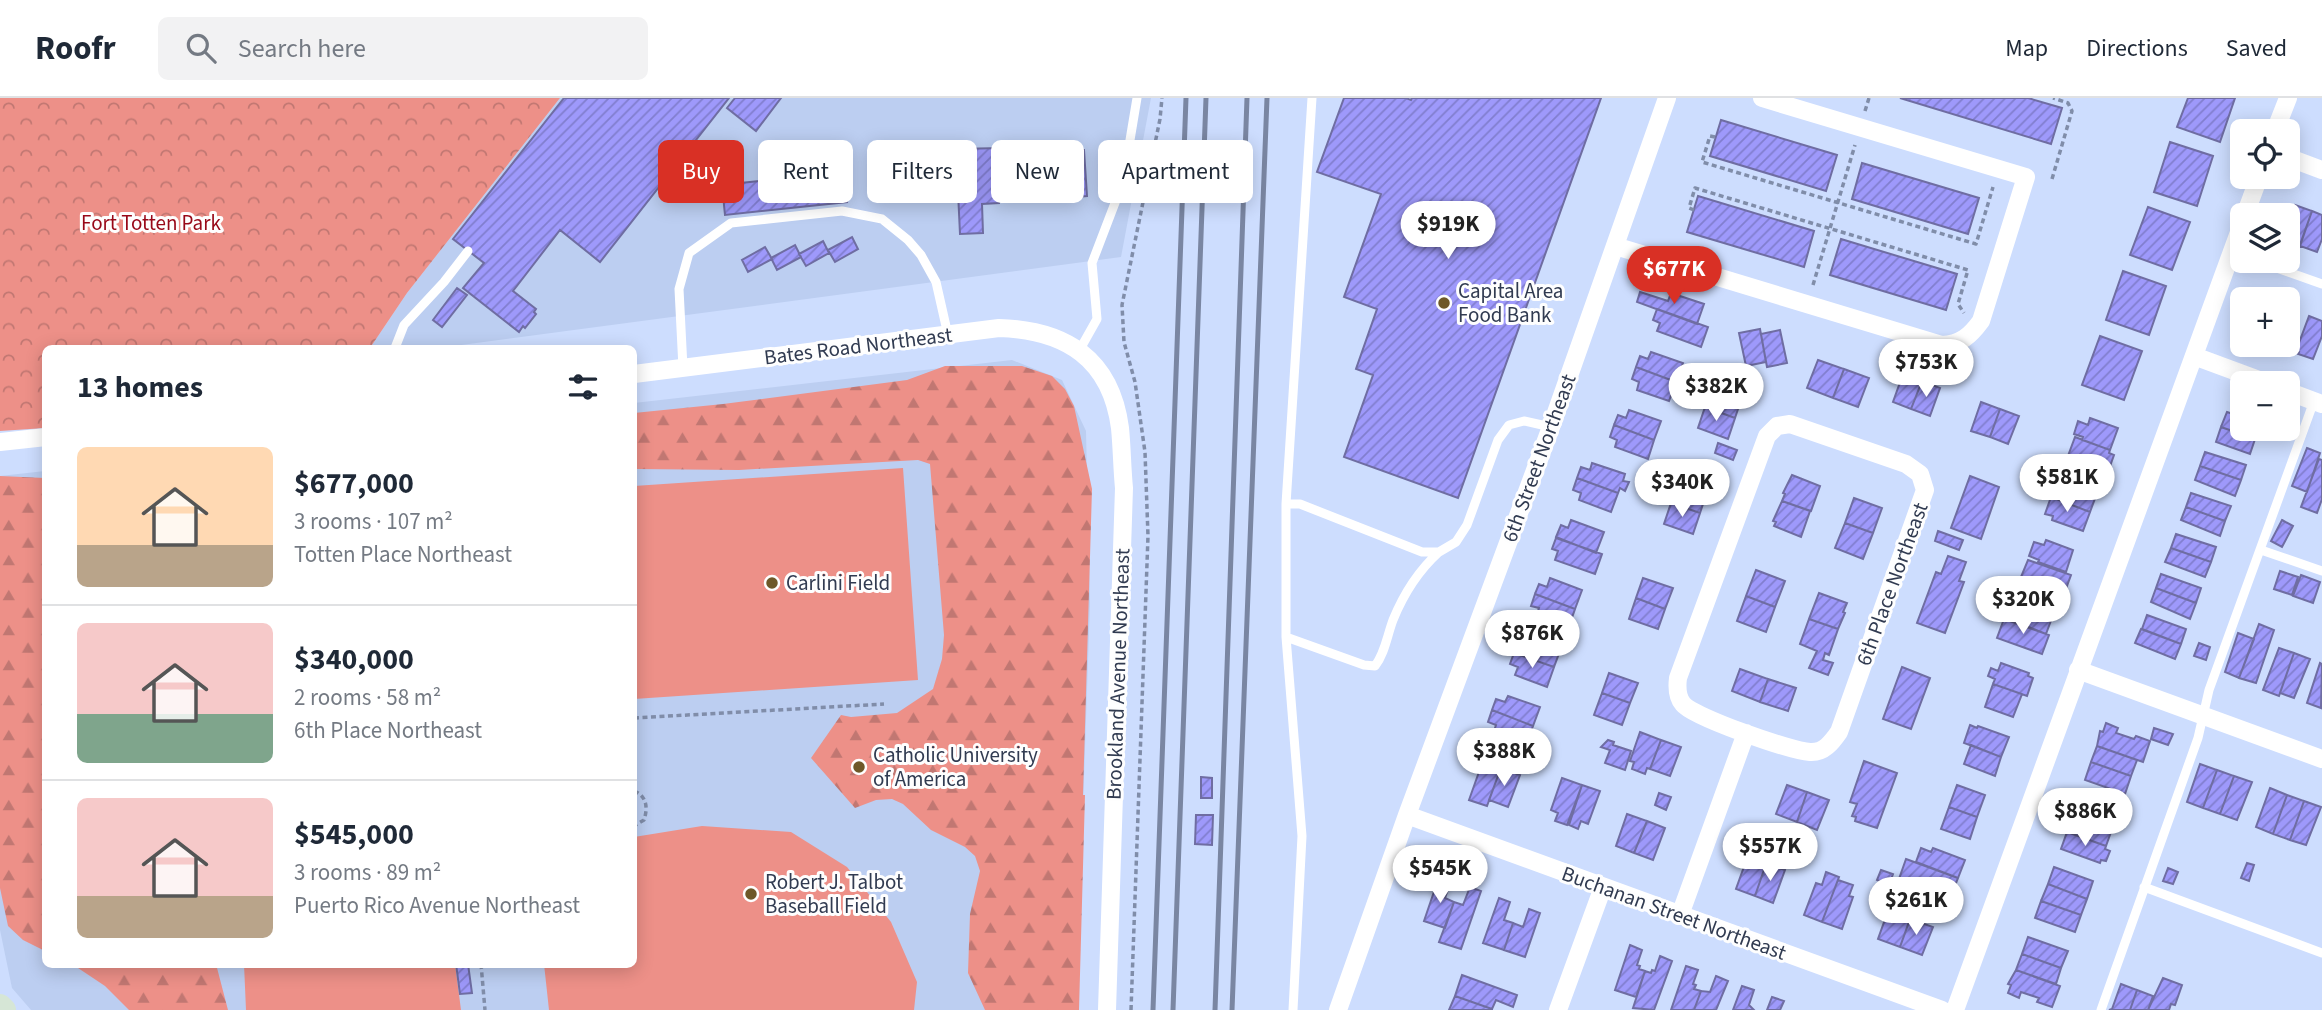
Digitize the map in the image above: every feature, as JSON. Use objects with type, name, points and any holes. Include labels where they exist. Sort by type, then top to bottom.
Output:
[{"type":"street","name":"6th Street Northeast","points":[[1338,1010],[1551,426],[1667,98]]},
{"type":"street","points":[[1615,246],[1942,345],[1954,344],[1970,336],[1981,321],[2026,177],[1762,98]]},
{"type":"street","points":[[2280,119],[2288,98]]},
{"type":"street","points":[[2300,162],[2322,170]]},
{"type":"street","points":[[1955,1010],[2194,356],[2230,270]]},
{"type":"street","name":"Bates Road Northeast","points":[[637,374],[999,328],[1023,330],[1055,338],[1080,351]]},
{"type":"street","name":"Brookland Avenue Northeast","points":[[1080,351],[1097,366],[1114,403],[1120,429],[1124,488],[1107,1010]]},
{"type":"street","points":[[2194,356],[2235,371]]},
{"type":"street","points":[[2300,396],[2318,402]]},
{"type":"street","name":"6th Place Northeast","points":[[1790,424],[1906,464],[1920,474],[1925,490],[1839,732],[1828,746],[1811,753],[1746,733],[1693,713],[1681,703],[1677,688],[1678,678],[1767,436],[1777,426],[1790,424]]},
{"type":"street","points":[[0,442],[42,437]]},
{"type":"street","points":[[2078,670],[2322,759]]},
{"type":"street","points":[[1680,915],[1746,733]]},
{"type":"street","name":"Buchanan Street Northeast","points":[[1407,815],[1942,1010]]},
{"type":"street","points":[[1558,1010],[1603,887]]},
{"type":"street","points":[[0,1006],[4,1010]]},
{"type":"lane","points":[[1080,351],[1097,319],[1092,263],[1123,182],[1137,98]]},
{"type":"lane","points":[[1293,1010],[1302,836],[1286,637],[1286,504],[1312,98]]},
{"type":"lane","points":[[682,368],[679,289],[689,254],[731,223],[842,211],[882,219],[908,240],[936,282],[948,335]]},
{"type":"lane","points":[[396,345],[404,324],[444,282],[468,251]]},
{"type":"lane","points":[[2291,273],[2322,284]]},
{"type":"lane","points":[[2101,1010],[2198,738],[2209,690],[2318,402]]},
{"type":"lane","points":[[1286,637],[1364,666],[1375,666],[1381,659],[1394,619],[1409,586],[1425,565],[1456,542],[1467,525],[1498,440],[1509,425],[1524,421],[1551,426]]},
{"type":"lane","points":[[1286,504],[1300,504],[1422,552],[1439,552]]},
{"type":"lane","points":[[2262,550],[2322,571]]},
{"type":"lane","points":[[2144,887],[2322,953]]},
{"type":"path","points":[[2052,179],[2072,111],[2068,103],[2053,98]]},
{"type":"path","points":[[1807,304],[1860,127]]},
{"type":"path","points":[[1715,137],[1710,136],[1702,162],[1976,244],[1999,169]]},
{"type":"path","points":[[1693,210],[1689,208],[1695,188],[1968,270],[1958,304],[1962,312],[1969,316]]},
{"type":"path","points":[[637,718],[884,704]]},
{"type":"path","points":[[637,793],[646,802],[647,811],[645,820],[637,824]]},
{"type":"path","points":[[481,968],[485,1010]]},
{"type":"shaded area","points":[[560,98],[1151,98],[1143,140],[1098,140],[1098,203],[1131,203],[1121,257],[461,345],[372,345],[407,293]]},
{"type":"shaded area","name":"Catholic University of America","points":[[1012,360],[1062,380],[1086,431],[1090,603],[1076,1010],[31,1010],[12,988],[0,930],[0,476],[42,471],[42,968],[637,968],[637,403]]},
{"type":"green space","name":"Fort Totten Park","points":[[0,98],[560,98],[407,293],[372,345],[42,345],[42,428],[0,431]]},
{"type":"green space","points":[[945,366],[1022,366],[1052,376],[1065,389],[1074,406],[1092,489],[1079,1010],[985,1010],[968,973],[970,914],[980,871],[975,856],[965,847],[931,830],[903,804],[892,799],[876,800],[855,808],[811,758],[841,715],[851,717],[897,713],[933,689],[942,659],[944,635],[930,464],[918,460],[739,470],[637,469],[637,413],[907,380]]},
{"type":"green space","name":"Carlini Field","points":[[903,468],[918,680],[637,699],[637,486]]},
{"type":"green space","points":[[0,476],[42,478],[42,950],[23,940],[8,926],[0,888]]},
{"type":"green space","name":"Robert J. Talbot Baseball Field","points":[[702,826],[791,832],[847,867],[891,922],[917,982],[914,1010],[549,1010],[544,968],[637,968],[637,837]]},
{"type":"green space","points":[[78,968],[217,968],[228,1010],[129,1010],[105,986]]},
{"type":"green space","points":[[244,968],[456,968],[461,1010],[246,1010]]},
{"type":"building","points":[[564,98],[729,98],[696,140],[658,140],[658,188],[600,262],[560,230],[513,291],[536,309],[536,314],[519,332],[463,288],[484,263],[453,239]]},
{"type":"building","points":[[735,98],[781,98],[756,131],[727,108]]},
{"type":"building","name":"Capital Area Food Bank","points":[[1344,98],[1601,98],[1458,498],[1344,457],[1373,375],[1356,369],[1377,309],[1344,297],[1381,194],[1317,172]]},
{"type":"building","points":[[1900,98],[2028,98],[2062,108],[2051,144]]},
{"type":"building","points":[[2188,98],[2235,98],[2220,142],[2177,127]]},
{"type":"building","points":[[1721,120],[1837,155],[1826,191],[1710,156]]},
{"type":"building","points":[[2170,142],[2213,156],[2197,206],[2154,192]]},
{"type":"building","points":[[991,148],[991,203],[999,203],[982,204],[983,233],[960,234],[959,203],[977,203],[977,149]]},
{"type":"building","points":[[1084,150],[1087,196],[1084,196]]},
{"type":"building","points":[[1862,163],[1979,198],[1968,234],[1852,199]]},
{"type":"building","points":[[758,181],[758,203],[838,203],[725,215],[724,203],[744,203],[744,183]]},
{"type":"building","points":[[1698,196],[1814,231],[1804,267],[1687,232]]},
{"type":"building","points":[[2148,207],[2190,222],[2172,270],[2130,255]]},
{"type":"building","points":[[2300,207],[2312,211],[2300,245]]},
{"type":"building","points":[[2312,211],[2322,215],[2322,239],[2317,252],[2300,246]]},
{"type":"building","points":[[852,237],[858,249],[835,262],[828,250]]},
{"type":"building","points":[[1841,239],[1957,274],[1946,310],[1830,275]]},
{"type":"building","points":[[823,241],[829,253],[806,266],[799,254]]},
{"type":"building","points":[[795,245],[801,257],[777,270],[771,258]]},
{"type":"building","points":[[765,247],[772,259],[748,272],[742,260]]},
{"type":"building","points":[[2123,271],[2166,286],[2149,335],[2106,320]]},
{"type":"building","points":[[457,288],[467,295],[442,327],[433,320]]},
{"type":"building","points":[[1640,292],[1668,301],[1671,293],[1704,304],[1697,324],[1637,302]]},
{"type":"building","points":[[1657,309],[1708,327],[1701,347],[1657,331],[1660,323],[1653,320]]},
{"type":"building","points":[[2309,316],[2322,321],[2322,336],[2313,359],[2300,355],[2300,340]]},
{"type":"building","points":[[1760,329],[1766,362],[1746,366],[1739,333]]},
{"type":"building","points":[[1780,330],[1787,363],[1767,367],[1761,334]]},
{"type":"building","points":[[2100,336],[2142,351],[2124,400],[2082,385]]},
{"type":"building","points":[[1651,352],[1683,363],[1676,382],[1636,367],[1640,356],[1648,359]]},
{"type":"building","points":[[1818,360],[1844,369],[1833,398],[1807,388]]},
{"type":"building","points":[[1636,367],[1676,382],[1669,401],[1637,390],[1639,382],[1632,379]]},
{"type":"building","points":[[1844,369],[1869,378],[1858,407],[1833,398]]},
{"type":"building","points":[[1722,372],[1750,389],[1745,397],[1717,381]]},
{"type":"building","points":[[1903,374],[1922,381],[1911,409],[1893,402]]},
{"type":"building","points":[[1922,381],[1940,388],[1930,416],[1911,409]]},
{"type":"building","points":[[1713,386],[1742,397],[1735,418],[1705,407]]},
{"type":"building","points":[[1981,402],[2000,409],[1990,437],[1971,431]]},
{"type":"building","points":[[1705,407],[1735,418],[1728,439],[1698,428]]},
{"type":"building","points":[[2000,409],[2019,416],[2008,444],[1990,437]]},
{"type":"building","points":[[1629,410],[1661,421],[1654,440],[1614,425],[1618,415],[1626,418]]},
{"type":"building","points":[[2227,412],[2230,413],[2230,430],[2221,427]]},
{"type":"building","points":[[2090,418],[2118,428],[2110,450],[2082,440],[2083,437],[2074,434],[2078,421],[2088,425]]},
{"type":"building","points":[[1614,425],[1654,440],[1648,459],[1615,447],[1617,440],[1610,437]]},
{"type":"building","points":[[2221,427],[2230,430],[2230,441],[2254,441],[2250,454],[2216,442]]},
{"type":"building","points":[[2075,437],[2110,450],[2109,453],[2114,455],[2109,469],[2104,467],[2102,473],[2074,462],[2075,459],[2068,456]]},
{"type":"building","points":[[1718,443],[1737,450],[1733,460],[1715,453]]},
{"type":"building","points":[[2307,448],[2320,453],[2307,492],[2292,486]]},
{"type":"building","points":[[2205,452],[2246,465],[2241,480],[2200,466]]},
{"type":"building","points":[[2319,459],[2322,460],[2322,499],[2317,513],[2301,507]]},
{"type":"building","points":[[1592,463],[1625,474],[1623,481],[1629,482],[1625,491],[1620,488],[1618,493],[1577,478],[1581,467],[1590,470]]},
{"type":"building","points":[[2200,466],[2241,480],[2235,496],[2195,480]]},
{"type":"building","points":[[1792,475],[1820,486],[1811,511],[1782,501]]},
{"type":"building","points":[[1970,476],[1999,487],[1981,539],[1951,528]]},
{"type":"building","points":[[1577,478],[1618,493],[1611,512],[1579,500],[1581,493],[1573,490]]},
{"type":"building","points":[[2058,478],[2097,493],[2090,512],[2051,497]]},
{"type":"building","points":[[1679,482],[1707,492],[1700,513],[1671,503]]},
{"type":"building","points":[[2191,493],[2231,506],[2225,521],[2186,507]]},
{"type":"building","points":[[2051,497],[2090,512],[2083,531],[2052,520],[2053,516],[2045,514]]},
{"type":"building","points":[[1854,498],[1882,508],[1873,533],[1845,523]]},
{"type":"building","points":[[1782,501],[1810,511],[1801,537],[1774,526],[1776,522],[1773,521]]},
{"type":"building","points":[[1671,503],[1700,513],[1693,534],[1664,524]]},
{"type":"building","points":[[2186,507],[2225,521],[2220,536],[2181,520]]},
{"type":"building","points":[[1571,520],[1604,532],[1596,553],[1556,537],[1561,525],[1568,528]]},
{"type":"building","points":[[2282,520],[2293,526],[2282,547],[2271,541]]},
{"type":"building","points":[[1845,523],[1873,533],[1863,559],[1835,548]]},
{"type":"building","points":[[1938,531],[1963,540],[1959,550],[1935,541]]},
{"type":"building","points":[[2176,534],[2216,547],[2211,562],[2171,548]]},
{"type":"building","points":[[1556,538],[1602,554],[1595,574],[1555,560],[1558,551],[1552,549]]},
{"type":"building","points":[[2046,540],[2073,550],[2066,572],[2029,556],[2034,542],[2044,545]]},
{"type":"building","points":[[2171,548],[2211,562],[2205,577],[2165,562]]},
{"type":"building","points":[[1948,556],[1966,562],[1959,581],[1964,582],[1945,633],[1917,623],[1936,572],[1941,574]]},
{"type":"building","points":[[2028,560],[2071,575],[2064,594],[2030,584],[2031,581],[2021,577]]},
{"type":"building","points":[[1756,570],[1785,581],[1775,607],[1746,596]]},
{"type":"building","points":[[2280,571],[2298,577],[2292,595],[2274,589]]},
{"type":"building","points":[[2161,574],[2201,588],[2196,603],[2156,588]]},
{"type":"building","points":[[2301,575],[2320,582],[2313,603],[2293,596]]},
{"type":"building","points":[[1550,578],[1582,590],[1575,609],[1535,594],[1539,584],[1547,587]]},
{"type":"building","points":[[1643,578],[1673,588],[1665,609],[1636,598]]},
{"type":"building","points":[[2156,588],[2196,603],[2190,619],[2151,602]]},
{"type":"building","points":[[1819,593],[1847,603],[1838,629],[1809,619]]},
{"type":"building","points":[[1535,594],[1575,609],[1568,629],[1536,617],[1539,608],[1531,606]]},
{"type":"building","points":[[1746,596],[1775,607],[1766,632],[1737,621]]},
{"type":"building","points":[[1636,598],[1665,609],[1658,629],[1629,619]]},
{"type":"building","points":[[2006,602],[2053,615],[2046,634],[2001,616]]},
{"type":"building","points":[[2147,615],[2186,629],[2181,644],[2142,629]]},
{"type":"building","points":[[1809,619],[1838,629],[1829,655],[1825,653],[1823,660],[1833,663],[1828,675],[1809,668],[1817,651],[1800,644]]},
{"type":"building","points":[[2004,619],[2049,635],[2042,654],[1997,638]]},
{"type":"building","points":[[2259,624],[2274,630],[2256,683],[2239,678]]},
{"type":"building","points":[[2141,629],[2181,644],[2175,659],[2135,643]]},
{"type":"building","points":[[2238,633],[2254,639],[2239,678],[2225,672]]},
{"type":"building","points":[[1529,637],[1561,648],[1554,667],[1514,653],[1518,642],[1526,644]]},
{"type":"building","points":[[2199,643],[2210,647],[2206,660],[2194,656]]},
{"type":"building","points":[[2279,648],[2294,653],[2279,696],[2263,690]]},
{"type":"building","points":[[1514,653],[1554,667],[1547,687],[1515,675],[1518,667],[1510,664]]},
{"type":"building","points":[[2294,653],[2310,659],[2294,698],[2280,693]]},
{"type":"building","points":[[2001,663],[2029,673],[2028,676],[2033,678],[2027,696],[1993,684],[1995,679],[1988,676],[1991,668],[1998,671]]},
{"type":"building","points":[[2320,663],[2322,664],[2321,708],[2307,703]]},
{"type":"building","points":[[1902,667],[1930,678],[1911,729],[1883,719]]},
{"type":"building","points":[[1740,669],[1768,679],[1760,702],[1732,691]]},
{"type":"building","points":[[1609,673],[1638,683],[1630,703],[1602,693]]},
{"type":"building","points":[[1768,679],[1796,688],[1788,711],[1760,702]]},
{"type":"building","points":[[1993,684],[2022,694],[2013,717],[1985,707]]},
{"type":"building","points":[[1602,693],[1630,703],[1622,725],[1594,715]]},
{"type":"building","points":[[1508,696],[1540,707],[1533,726],[1492,710],[1496,699],[1505,702]]},
{"type":"building","points":[[1492,710],[1533,726],[1526,745],[1493,734],[1496,725],[1488,722]]},
{"type":"building","points":[[2106,723],[2118,728],[2116,733],[2150,741],[2143,762],[2097,746],[2100,731],[2103,732]]},
{"type":"building","points":[[1970,725],[2009,737],[2001,757],[1964,743]]},
{"type":"building","points":[[2154,728],[2173,734],[2168,745],[2151,739]]},
{"type":"building","points":[[1640,732],[1661,740],[1650,769],[1647,768],[1645,774],[1632,769],[1634,762],[1630,761]]},
{"type":"building","points":[[1608,740],[1614,742],[1613,745],[1631,751],[1625,770],[1605,763],[1610,750],[1601,747]]},
{"type":"building","points":[[1661,740],[1681,747],[1670,776],[1650,769]]},
{"type":"building","points":[[1971,745],[2001,757],[1995,776],[1964,764]]},
{"type":"building","points":[[2097,746],[2137,760],[2131,776],[2091,762]]},
{"type":"building","points":[[1485,755],[1503,762],[1487,806],[1469,800]]},
{"type":"building","points":[[1864,761],[1897,773],[1877,828],[1855,821],[1856,817],[1852,816],[1857,804],[1850,802]]},
{"type":"building","points":[[2091,762],[2131,776],[2125,794],[2085,780]]},
{"type":"building","points":[[2200,764],[2217,770],[2203,808],[2187,802]]},
{"type":"building","points":[[1501,768],[1520,775],[1508,807],[1489,800]]},
{"type":"building","points":[[2217,770],[2234,776],[2220,814],[2203,808]]},
{"type":"building","points":[[2234,776],[2252,782],[2237,820],[2220,814]]},
{"type":"building","points":[[1201,777],[1212,778],[1212,798],[1201,798]]},
{"type":"building","points":[[1562,778],[1582,785],[1567,825],[1555,821],[1558,813],[1551,810]]},
{"type":"building","points":[[1582,785],[1600,791],[1588,824],[1581,821],[1578,829],[1569,825]]},
{"type":"building","points":[[1787,785],[1807,792],[1797,822],[1776,814]]},
{"type":"building","points":[[1957,785],[1985,795],[1977,817],[1949,807]]},
{"type":"building","points":[[2270,788],[2287,795],[2273,834],[2256,827]]},
{"type":"building","points":[[1807,792],[1829,800],[1817,830],[1797,822]]},
{"type":"building","points":[[1659,793],[1671,797],[1666,810],[1655,805]]},
{"type":"building","points":[[2287,795],[2304,801],[2290,840],[2273,834]]},
{"type":"building","points":[[2080,798],[2118,812],[2112,829],[2073,815]]},
{"type":"building","points":[[2304,801],[2321,807],[2306,845],[2290,840]]},
{"type":"building","points":[[1949,807],[1977,817],[1970,839],[1941,829]]},
{"type":"building","points":[[1627,814],[1647,821],[1634,853],[1616,846]]},
{"type":"building","points":[[1196,815],[1213,815],[1212,845],[1195,844]]},
{"type":"building","points":[[2073,815],[2112,829],[2106,846],[2067,832]]},
{"type":"building","points":[[1647,821],[1665,828],[1653,860],[1634,853]]},
{"type":"building","points":[[2067,832],[2106,846],[2105,849],[2110,851],[2106,861],[2101,860],[2100,863],[2061,849]]},
{"type":"building","points":[[1921,848],[1931,852],[1933,848],[1965,860],[1958,878],[1916,862]]},
{"type":"building","points":[[1750,850],[1766,855],[1763,863],[1766,864],[1755,896],[1736,889]]},
{"type":"building","points":[[1906,859],[1958,878],[1950,898],[1899,879]]},
{"type":"building","points":[[2247,863],[2254,865],[2249,881],[2241,878]]},
{"type":"building","points":[[1766,864],[1785,870],[1773,903],[1755,896]]},
{"type":"building","points":[[2054,867],[2093,881],[2087,899],[2048,884]]},
{"type":"building","points":[[2168,868],[2178,872],[2173,884],[2163,881]]},
{"type":"building","points":[[1881,870],[1893,874],[1889,885],[1877,880]]},
{"type":"building","points":[[1826,872],[1839,877],[1822,922],[1804,915],[1816,883],[1822,885]]},
{"type":"building","points":[[1439,877],[1451,881],[1445,898],[1454,902],[1445,928],[1424,921]]},
{"type":"building","points":[[1838,880],[1853,885],[1849,896],[1853,897],[1842,929],[1822,922]]},
{"type":"building","points":[[2048,884],[2087,899],[2081,915],[2041,901]]},
{"type":"building","points":[[1470,887],[1481,891],[1461,949],[1439,942],[1454,902],[1463,905]]},
{"type":"building","points":[[1499,898],[1510,902],[1504,920],[1513,923],[1504,950],[1483,943]]},
{"type":"building","points":[[2041,901],[2081,915],[2075,932],[2035,918]]},
{"type":"building","points":[[1529,909],[1540,913],[1525,957],[1504,950],[1513,923],[1523,927]]},
{"type":"building","points":[[1888,911],[1910,919],[1900,947],[1878,939]]},
{"type":"building","points":[[1910,919],[1933,927],[1922,955],[1900,947]]},
{"type":"building","points":[[2028,937],[2068,951],[2061,968],[2022,954]]},
{"type":"building","points":[[1630,945],[1642,950],[1637,965],[1645,971],[1636,997],[1615,990]]},
{"type":"building","points":[[2022,954],[2061,968],[2056,984],[2016,970]]},
{"type":"building","points":[[1660,956],[1672,961],[1654,1010],[1633,1008],[1645,971],[1655,971]]},
{"type":"building","points":[[1686,966],[1698,970],[1693,984],[1696,985],[1694,989],[1701,991],[1694,1010],[1671,1010]]},
{"type":"building","points":[[457,968],[469,968],[472,993],[460,994]]},
{"type":"building","points":[[2016,970],[2060,986],[2052,1007],[2037,1002],[2039,998],[2021,992],[2019,998],[2008,993],[2011,985],[2008,984]]},
{"type":"building","points":[[1462,975],[1517,995],[1513,1007],[1496,1000],[1492,1009],[1455,996]]},
{"type":"building","points":[[1716,976],[1728,981],[1716,1010],[1694,1010],[1701,991],[1710,992]]},
{"type":"building","points":[[2163,978],[2182,985],[2175,1005],[2171,1004],[2169,1010],[2148,1010]]},
{"type":"building","points":[[2121,984],[2137,990],[2130,1010],[2109,1010],[2112,1009]]},
{"type":"building","points":[[1742,986],[1754,990],[1749,1005],[1754,1010],[1733,1010]]},
{"type":"building","points":[[2137,990],[2153,996],[2148,1010],[2130,1010]]},
{"type":"building","points":[[1455,996],[1492,1009],[1492,1010],[1449,1010]]},
{"type":"building","points":[[1772,997],[1784,1001],[1780,1010],[1767,1010]]},
{"type":"railway","points":[[1153,1010],[1186,98]]},
{"type":"railway","points":[[1173,1010],[1206,98]]},
{"type":"railway","points":[[1215,1010],[1247,98]]},
{"type":"railway","points":[[1232,1010],[1267,98]]},
{"type":"place","name":"Capital Area Food Bank","points":[[1444,303]]},
{"type":"place","name":"Carlini Field","points":[[772,583]]},
{"type":"place","name":"Catholic University of America","points":[[859,767]]},
{"type":"place","name":"Robert J. Talbot Baseball Field","points":[[751,894]]}]
